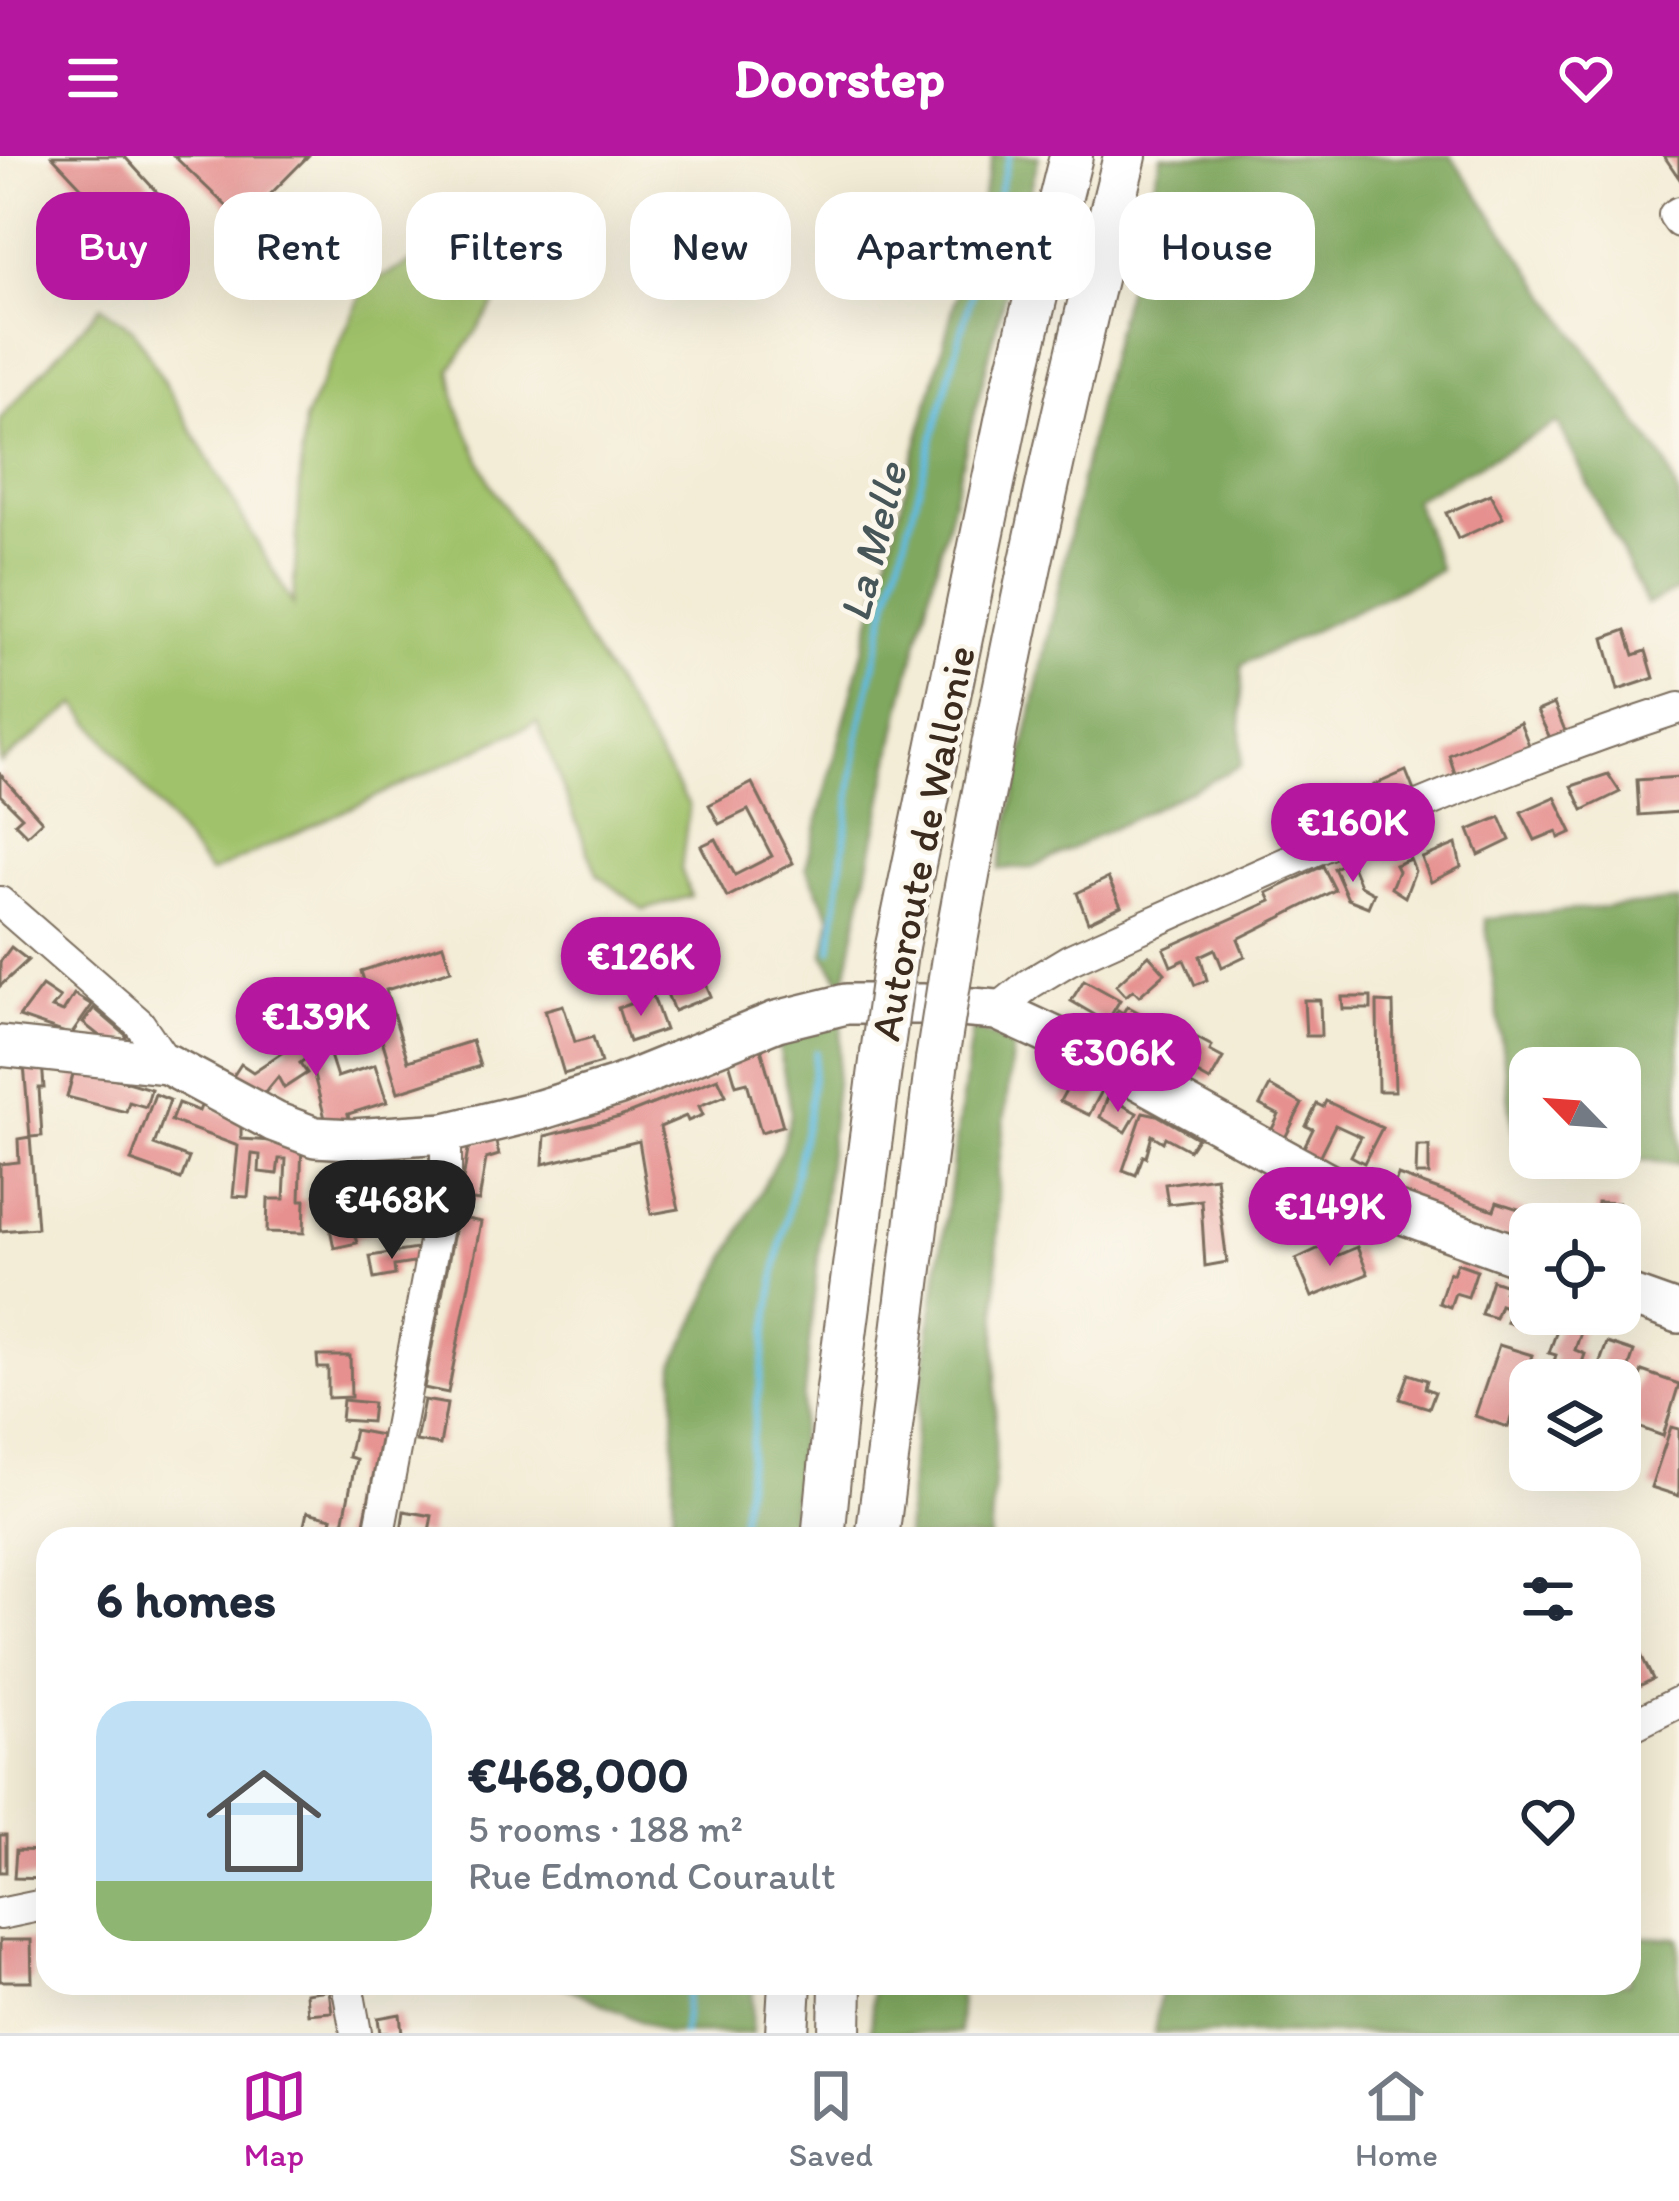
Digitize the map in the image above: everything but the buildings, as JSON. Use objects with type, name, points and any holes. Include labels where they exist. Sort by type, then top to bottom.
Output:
[{"type":"highway","name":"Autoroute de Wallonie","points":[[824,1527],[897,946],[1012,392],[1071,156]]},
{"type":"highway","name":"Autoroute de Wallonie","points":[[879,1527],[937,1060],[989,754],[1063,405],[1125,156]]},
{"type":"highway","points":[[787,2033],[789,1995]]},
{"type":"highway","points":[[839,2033],[841,1995]]},
{"type":"main road","points":[[0,1046],[166,1064],[275,1122],[315,1137],[352,1139],[446,1133],[598,1092],[777,1021],[846,1004],[997,1010],[1094,1055],[1346,1193],[1509,1252]]},
{"type":"main road","points":[[1641,1299],[1679,1313]]},
{"type":"street","points":[[1679,212],[1674,215],[1679,222]]},
{"type":"street","points":[[997,1010],[1069,960],[1335,841],[1598,734],[1679,708]]},
{"type":"street","points":[[0,902],[139,1023],[166,1064]]},
{"type":"street","points":[[380,1527],[446,1179],[446,1133]]},
{"type":"street","points":[[1641,1721],[1679,1702]]},
{"type":"street","points":[[0,1914],[36,1906]]},
{"type":"street","points":[[349,1995],[356,2033]]},
{"type":"green space","points":[[993,156],[1039,156],[1030,192],[984,192]]},
{"type":"green space","points":[[1161,156],[1451,156],[1666,463],[1679,499],[1679,590],[1647,604],[1558,423],[1414,499],[1440,570],[1242,665],[1241,765],[1032,868],[999,869],[1123,300],[1315,300],[1315,192],[1152,192]]},
{"type":"green space","points":[[406,265],[406,300],[497,300],[451,369],[457,406],[491,485],[689,805],[681,869],[691,896],[644,910],[597,874],[537,722],[210,873],[77,704],[0,763],[0,419],[101,306],[134,330],[293,605],[304,421],[359,300],[382,300],[382,277]]},
{"type":"green space","points":[[955,300],[1003,300],[903,700],[844,986],[824,954],[831,917],[806,867]]},
{"type":"green space","points":[[1679,901],[1679,1164],[1641,1160],[1641,1047],[1509,1047],[1509,1100],[1485,918]]},
{"type":"green space","points":[[843,1016],[790,1527],[673,1527],[675,1362],[781,1150],[791,1114],[776,1029]]},
{"type":"green space","points":[[972,1028],[1013,1045],[998,1174],[991,1527],[907,1527],[911,1463]]},
{"type":"green space","points":[[1641,1937],[1679,1938],[1679,2033],[1154,2033],[1160,1995],[1641,1995]]},
{"type":"green space","points":[[583,1995],[753,1995],[752,2033],[666,2033]]},
{"type":"green space","points":[[873,1995],[959,1995],[960,2033],[871,2033]]},
{"type":"waterway","name":"La Melle","points":[[831,950],[858,738],[888,603],[1009,156]]},
{"type":"waterway","name":"La Melle","points":[[740,1527],[777,1263],[816,1052]]},
{"type":"waterway","name":"La Melle","points":[[683,2033],[687,1995]]}]
